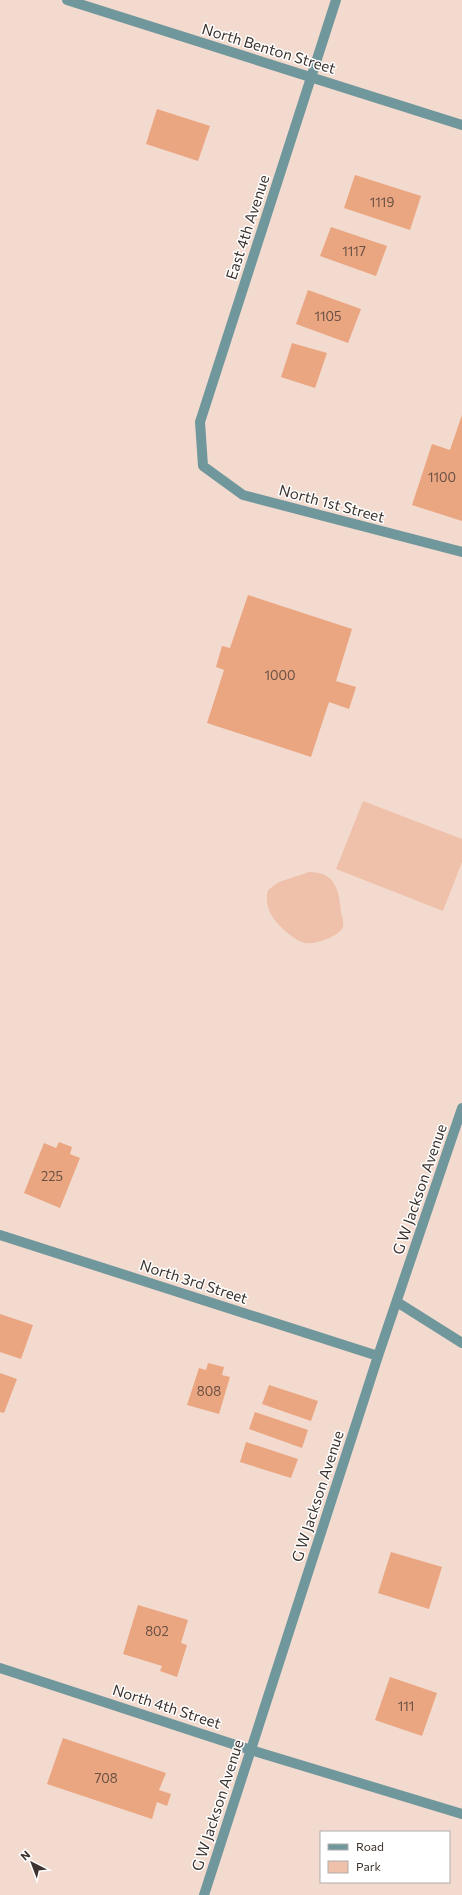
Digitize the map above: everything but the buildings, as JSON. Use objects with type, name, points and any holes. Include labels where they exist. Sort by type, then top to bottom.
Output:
[{"type":"street","name":"North Benton Street","points":[[67,0],[462,124]]},
{"type":"street","name":"East 4th Avenue","points":[[203,466],[200,422],[336,0]]},
{"type":"street","name":"North 1st Street","points":[[203,466],[242,495],[462,552]]},
{"type":"street","name":"G W Jackson Avenue","points":[[204,1895],[378,1356],[462,1108]]},
{"type":"street","name":"North 3rd Street","points":[[0,1235],[378,1356]]},
{"type":"street","points":[[397,1302],[462,1343]]},
{"type":"street","name":"North 4th Street","points":[[0,1668],[250,1750],[462,1814]]},
{"type":"green space","points":[[363,801],[462,839],[462,862],[443,911],[336,869]]},
{"type":"green space","points":[[309,872],[325,875],[334,883],[339,896],[343,924],[341,931],[337,934],[326,940],[314,943],[302,942],[287,933],[272,916],[269,911],[267,901],[268,890],[279,882]]}]
